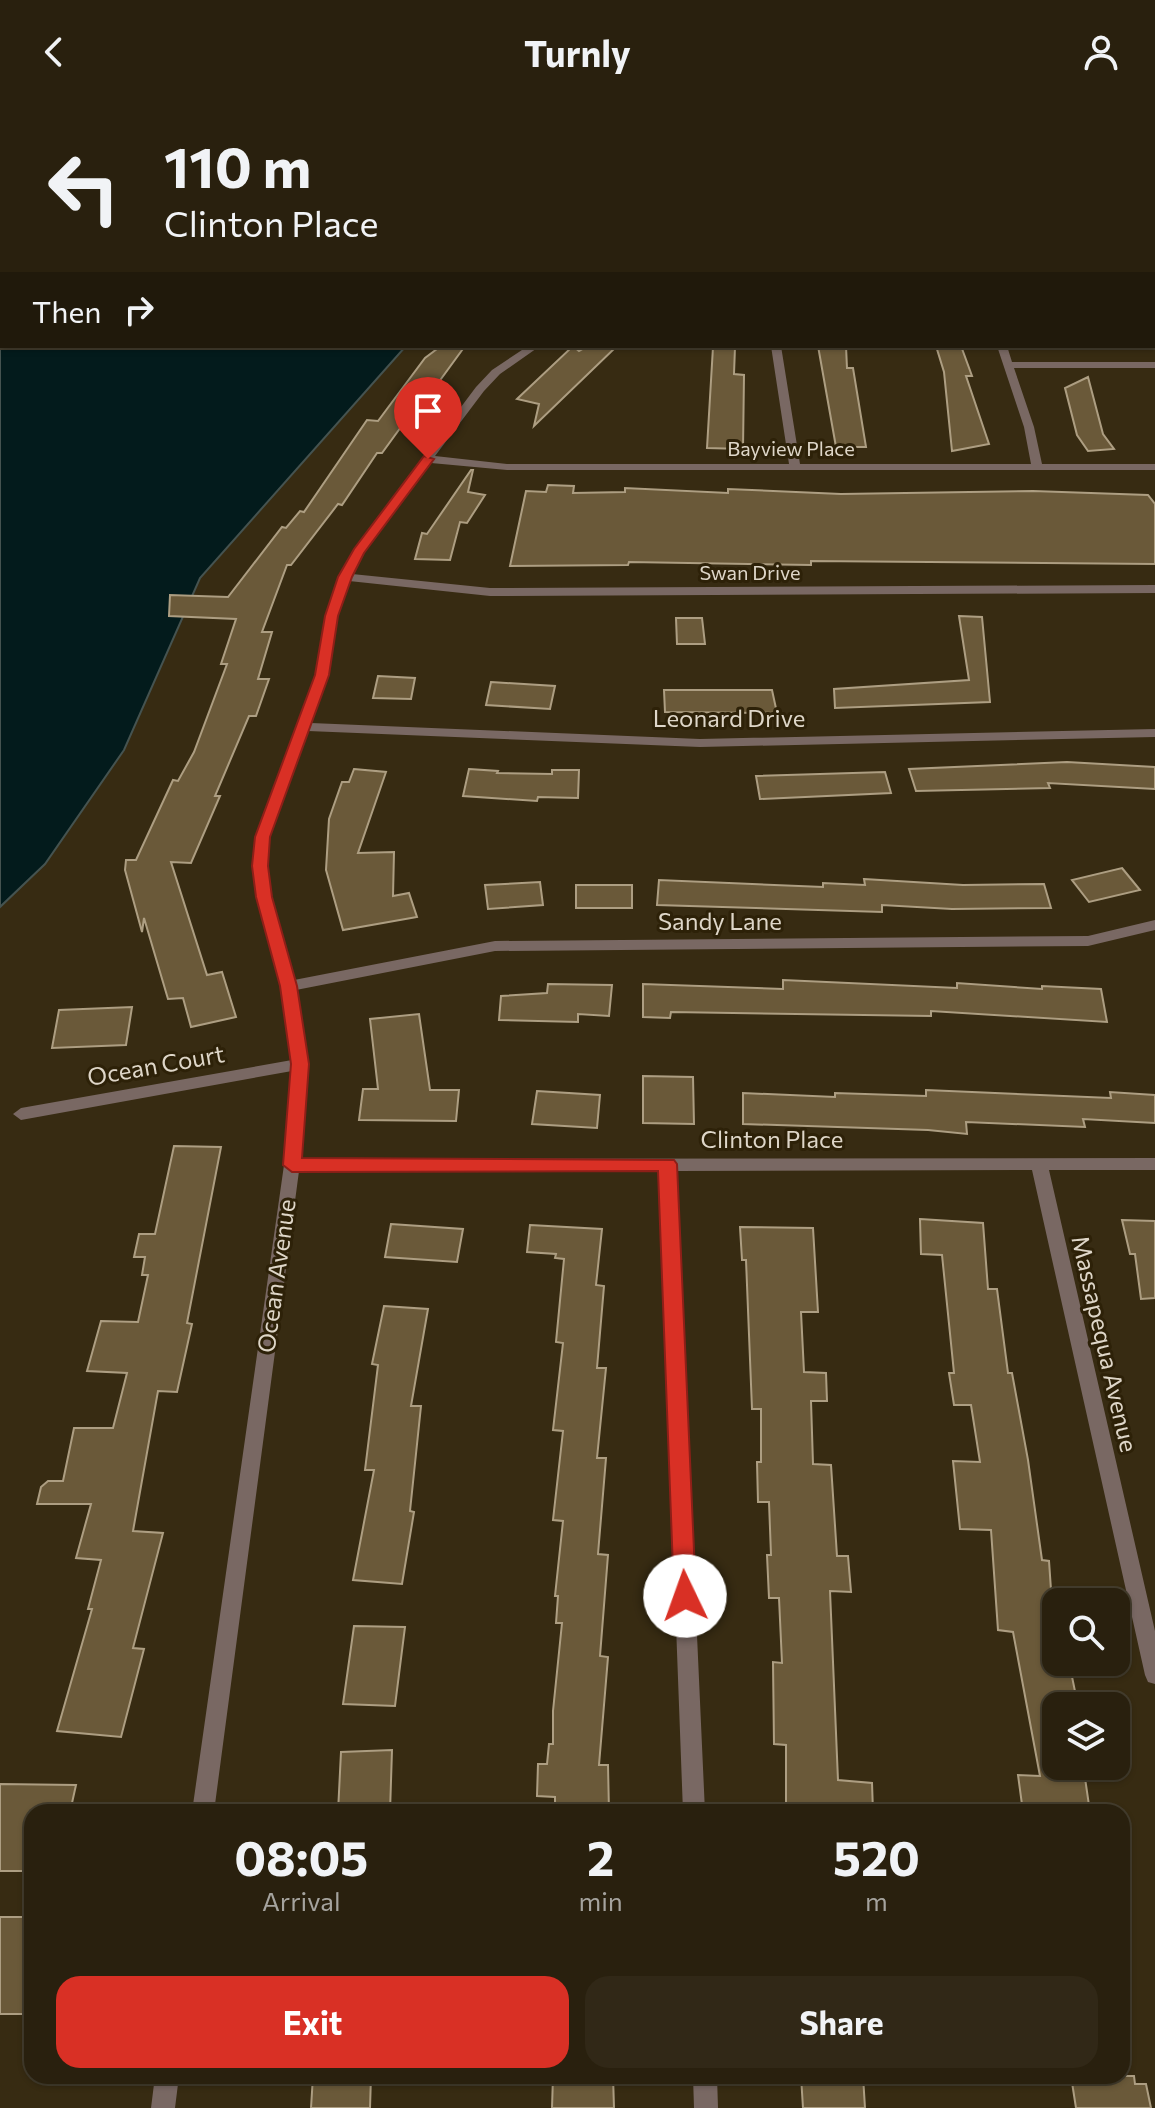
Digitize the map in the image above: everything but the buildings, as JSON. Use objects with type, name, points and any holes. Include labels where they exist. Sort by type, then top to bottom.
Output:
[{"type":"street","name":"Ocean Avenue","points":[[204,1804],[292,1165],[300,1064],[288,986],[264,897],[260,866],[262,837],[322,675],[331,616],[358,552],[496,372],[532,348]]},
{"type":"street","points":[[776,348],[795,467]]},
{"type":"street","points":[[1003,348],[1029,427],[1037,467]]},
{"type":"street","points":[[1009,365],[1155,365]]},
{"type":"street","name":"Bayview Place","points":[[428,459],[507,467],[1155,467]]},
{"type":"street","name":"Swan Drive","points":[[345,577],[490,592],[1155,589]]},
{"type":"street","name":"Leonard Drive","points":[[303,727],[700,743],[1155,733]]},
{"type":"street","name":"Sandy Lane","points":[[288,986],[495,946],[1088,941],[1155,925]]},
{"type":"street","name":"Ocean Court","points":[[21,1114],[300,1064]]},
{"type":"street","points":[[667,1164],[694,1804]]},
{"type":"street","name":"Massapequa Avenue","points":[[1039,1164],[1155,1675]]},
{"type":"street","name":"Clinton Place","points":[[292,1165],[1155,1164]]},
{"type":"street","points":[[163,2108],[166,2084]]},
{"type":"street","points":[[705,2084],[706,2108]]},
{"type":"water","points":[[0,348],[404,348],[200,578],[124,750],[45,864],[0,907]]},
{"type":"route","points":[[428,459],[358,552],[345,577],[331,616],[322,675],[262,837],[260,866],[264,897],[288,986],[300,1064],[292,1165],[667,1164],[685,1596]]}]
